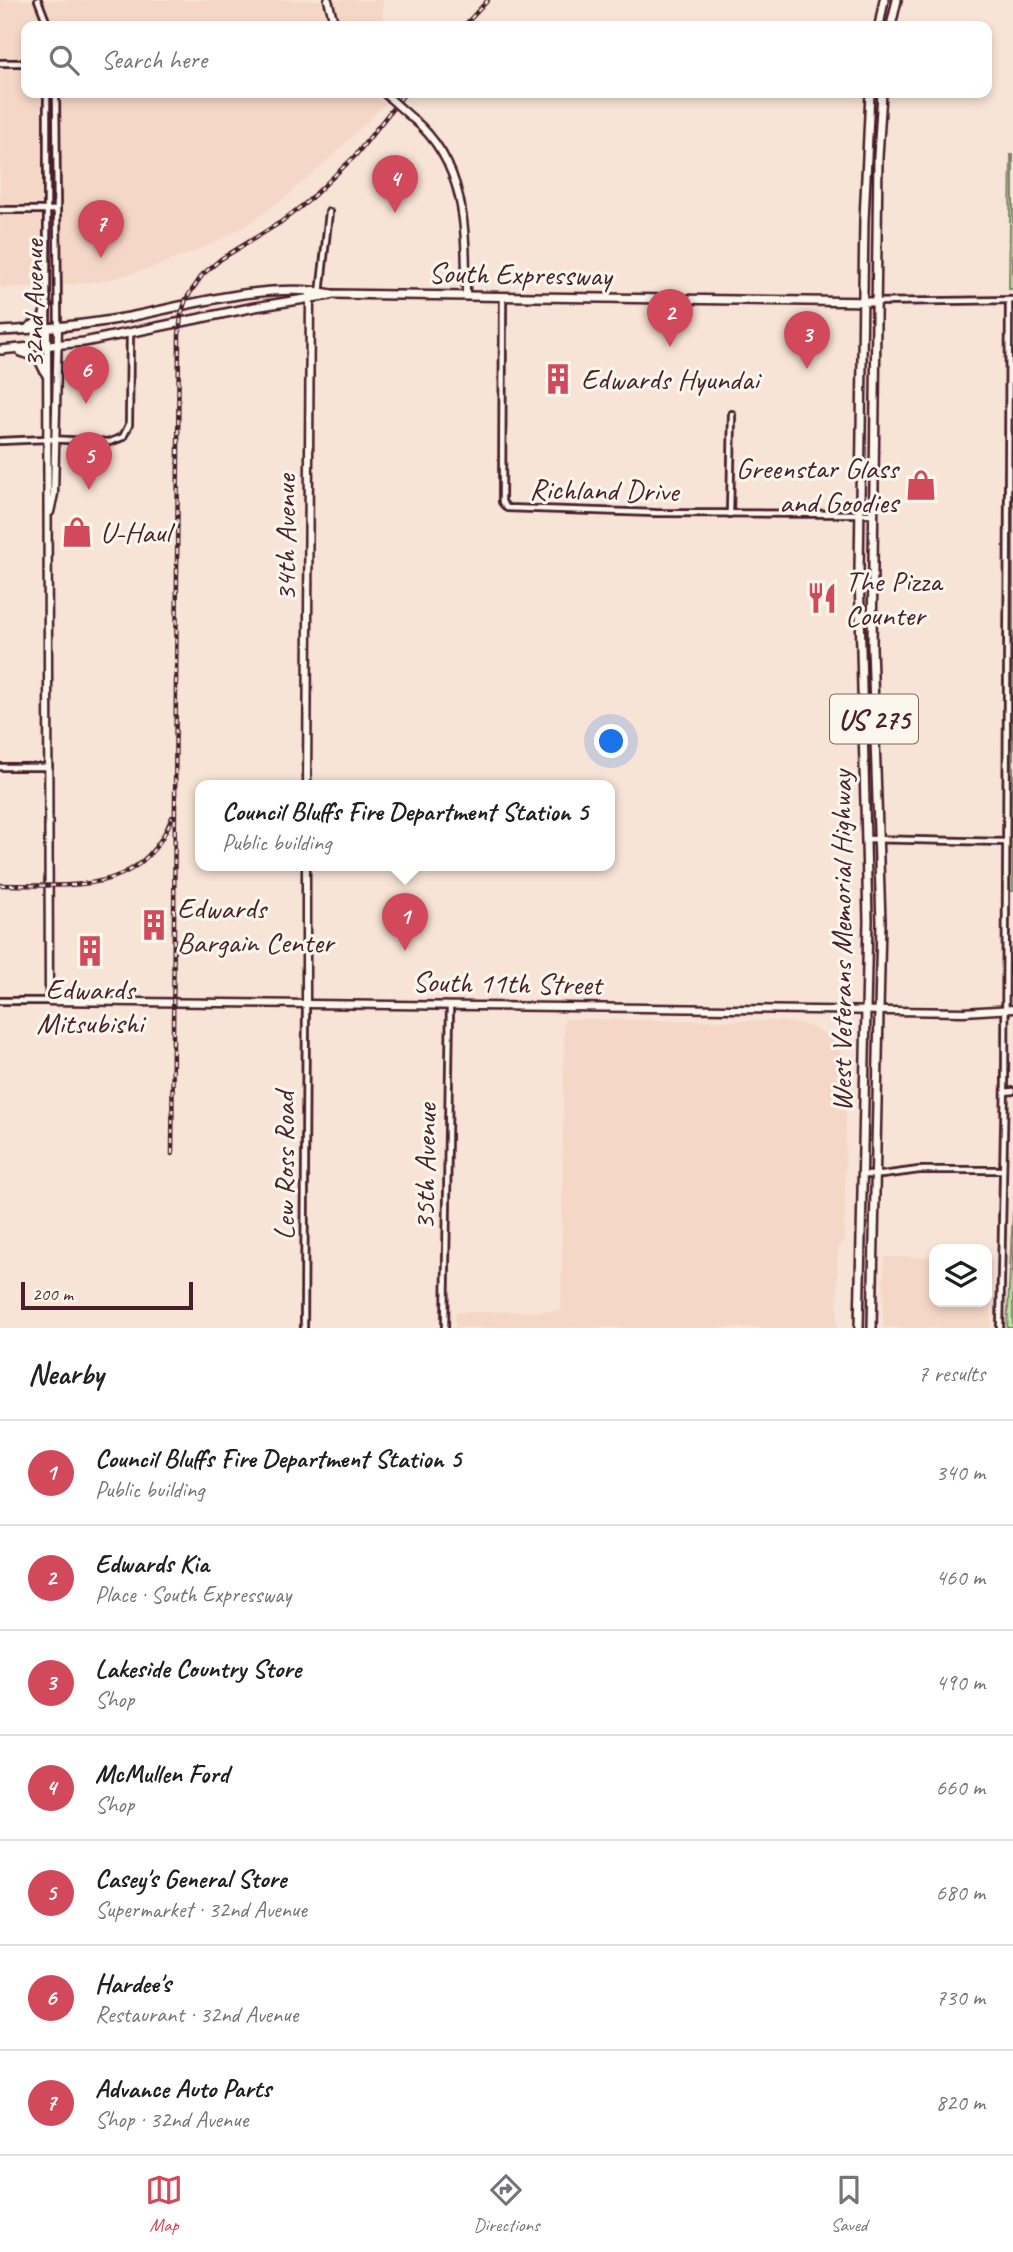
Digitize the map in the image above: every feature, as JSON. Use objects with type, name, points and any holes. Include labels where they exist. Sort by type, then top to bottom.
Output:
[{"type":"main road","points":[[880,21],[884,0]]},
{"type":"main road","points":[[892,21],[897,0]]},
{"type":"main road","name":"US 275","points":[[862,302],[870,98]]},
{"type":"main road","name":"US 275","points":[[875,302],[882,98]]},
{"type":"main road","name":"South Expressway","points":[[0,331],[124,318],[233,297],[280,291],[310,295],[875,302]]},
{"type":"main road","name":"South Expressway","points":[[3,350],[130,333],[310,295]]},
{"type":"main road","name":"West Veterans Memorial Highway","points":[[859,1328],[867,1011],[867,839],[859,646],[862,302]]},
{"type":"main road","name":"West Veterans Memorial Highway","points":[[872,1328],[880,1011],[879,839],[872,646],[875,302]]},
{"type":"main road","points":[[16,331],[39,323],[47,305]]},
{"type":"main road","points":[[3,350],[35,355],[41,361],[46,374]]},
{"type":"street","points":[[38,0],[46,21]]},
{"type":"street","points":[[328,0],[334,21]]},
{"type":"street","points":[[0,64],[21,64]]},
{"type":"street","name":"32nd Avenue","points":[[47,98],[49,1002]]},
{"type":"street","name":"32nd Avenue","points":[[49,514],[54,495],[58,327],[56,98]]},
{"type":"street","points":[[390,98],[423,127],[437,145],[458,189],[465,231],[466,296]]},
{"type":"street","points":[[0,210],[56,210]]},
{"type":"street","points":[[320,295],[329,212]]},
{"type":"street","name":"34th Avenue","points":[[307,780],[310,295]]},
{"type":"street","name":"Richland Drive","points":[[503,296],[504,506],[533,510],[873,514]]},
{"type":"street","points":[[875,302],[1011,300],[1006,842],[1009,1009],[1000,1328]]},
{"type":"street","points":[[0,441],[46,439],[110,442],[120,439],[127,433],[130,425],[130,333]]},
{"type":"street","points":[[730,514],[732,414]]},
{"type":"street","points":[[0,767],[49,767]]},
{"type":"street","points":[[867,839],[1006,842]]},
{"type":"street","points":[[306,871],[306,1004]]},
{"type":"street","name":"South 11th Street","points":[[0,1001],[867,1011],[1009,1009]]},
{"type":"street","name":"Lew Ross Road","points":[[304,1328],[306,1004]]},
{"type":"street","name":"35th Avenue","points":[[445,1328],[450,1006]]},
{"type":"street","points":[[1005,1091],[1013,1091]]},
{"type":"street","points":[[862,1175],[919,1170],[1003,1170]]},
{"type":"shaded area","points":[[0,0],[321,0],[327,21],[21,21],[21,98],[378,98],[385,104],[287,196],[249,224],[210,245],[153,268],[103,281],[47,287],[0,288]]},
{"type":"shaded area","points":[[333,0],[383,0],[383,21],[339,21]]},
{"type":"shaded area","points":[[564,1019],[775,1021],[803,1024],[834,1041],[847,1069],[844,1241],[838,1247],[837,1328],[455,1328],[455,1312],[561,1311]]},
{"type":"shaded area","points":[[884,1257],[929,1257],[929,1307],[991,1307],[991,1328],[883,1328]]},
{"type":"green space","points":[[1011,155],[1013,289],[1009,289]]},
{"type":"green space","points":[[1013,431],[1013,891],[1010,891],[1011,482]]},
{"type":"green space","points":[[1013,1211],[1013,1328],[1007,1328]]},
{"type":"railway","points":[[469,21],[488,0]]},
{"type":"railway","points":[[172,1154],[181,315],[186,299],[203,274],[307,202],[355,156],[401,98]]},
{"type":"railway","points":[[0,885],[77,885],[123,874],[142,861],[159,843],[172,817]]},
{"type":"place","name":"McMullen Ford","points":[[395,213]]},
{"type":"place","name":"Advance Auto Parts","points":[[101,258]]},
{"type":"place","name":"Edwards Kia","points":[[670,347]]},
{"type":"place","name":"Lakeside Country Store","points":[[807,369]]},
{"type":"place","name":"Edwards Hyundai","points":[[558,379]]},
{"type":"place","name":"Hardee's","points":[[86,404]]},
{"type":"place","name":"Greenstar Glass and Goodies","points":[[921,485]]},
{"type":"place","name":"Casey's General Store","points":[[89,490]]},
{"type":"place","name":"U-Haul","points":[[77,532]]},
{"type":"place","name":"The Pizza Counter","points":[[822,598]]},
{"type":"place","name":"Edwards Bargain Center","points":[[154,925]]},
{"type":"place","name":"Edwards Mitsubishi","points":[[90,951]]},
{"type":"place","name":"Council Bluffs Fire Department Station 5","points":[[405,951]]}]
